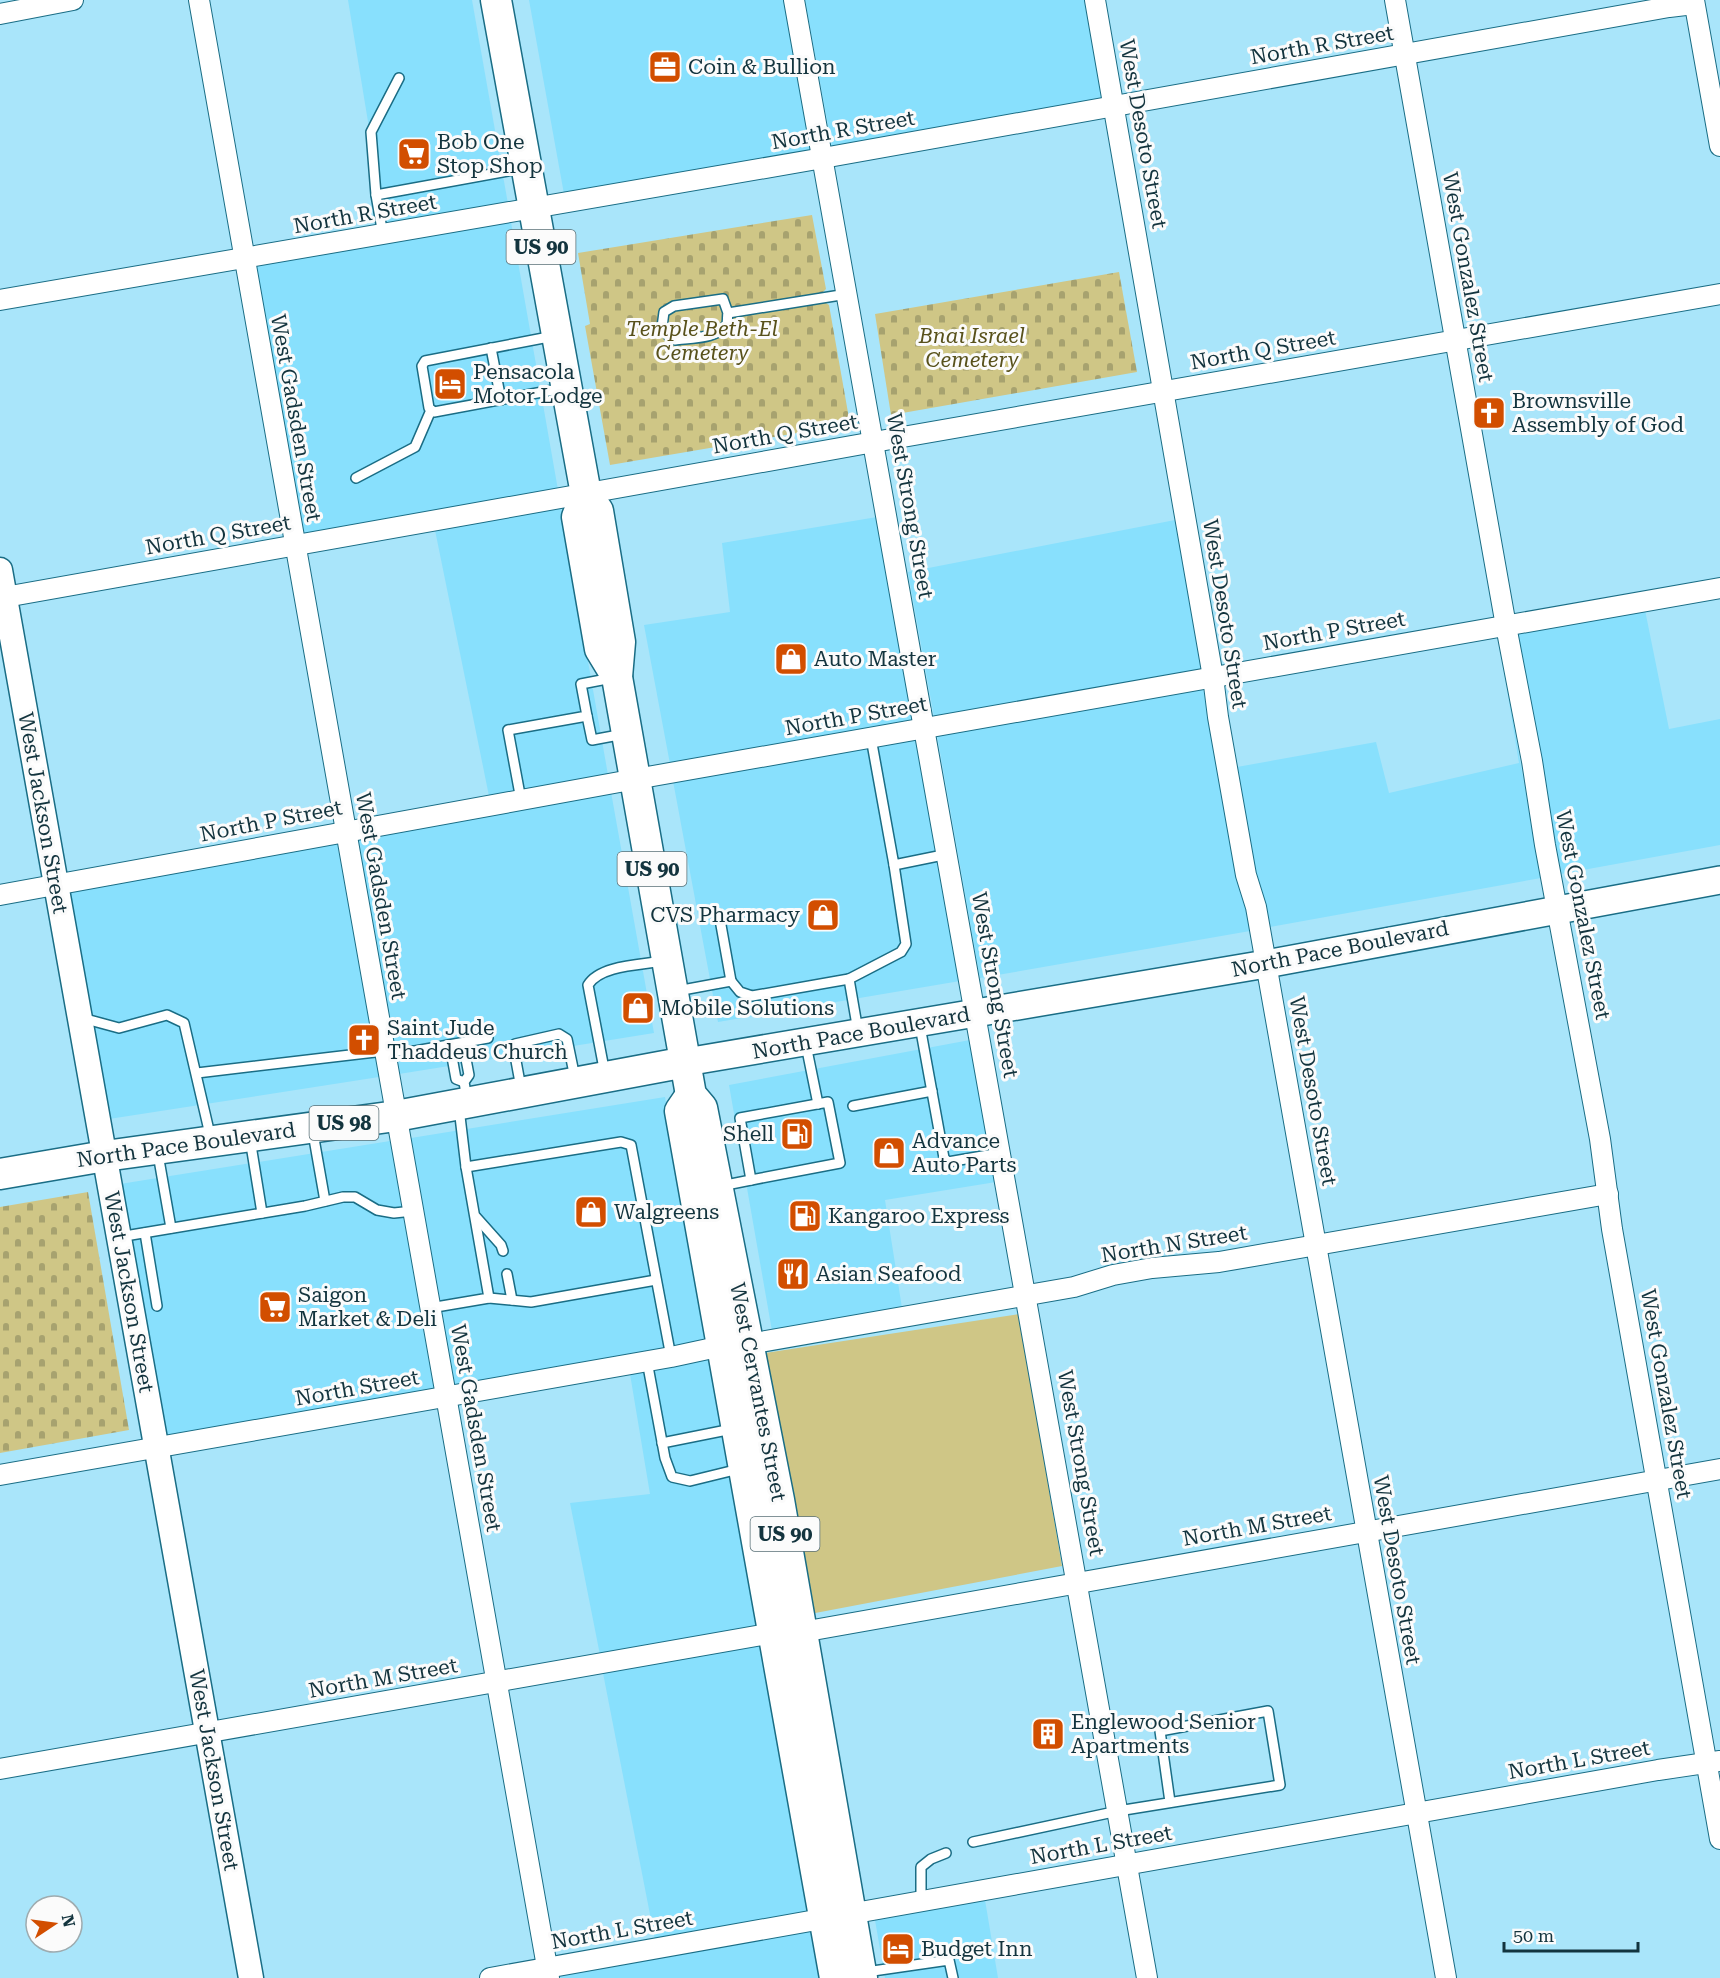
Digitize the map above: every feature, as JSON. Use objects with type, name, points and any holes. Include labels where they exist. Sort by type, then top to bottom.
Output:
[{"type":"main road","name":"West Cervantes Street","points":[[496,0],[586,494],[598,511],[620,642],[617,677],[691,1095],[702,1108],[718,1186],[736,1345],[737,1428],[744,1468],[788,1632]]},
{"type":"main road","name":"North Pace Boulevard","points":[[0,1174],[105,1156],[396,1116],[464,1096],[522,1093],[686,1062],[1266,964],[1720,880]]},
{"type":"main road","name":"West Cervantes Street","points":[[691,1095],[680,1111],[736,1345],[838,1917],[853,1976]]},
{"type":"street","points":[[0,14],[73,0]]},
{"type":"street","name":"West Gadsden Street","points":[[199,0],[243,259],[549,1973]]},
{"type":"street","name":"West Strong Street","points":[[794,0],[1078,1581],[1147,1978]]},
{"type":"street","name":"West Desoto Street","points":[[1095,0],[1244,864],[1256,907],[1446,1978]]},
{"type":"street","name":"West Gonzalez Street","points":[[1395,0],[1600,1139],[1657,1480],[1713,1762],[1720,1839]]},
{"type":"street","points":[[1694,2],[1720,147]]},
{"type":"street","name":"North R Street","points":[[0,300],[534,209],[1694,2]]},
{"type":"street","name":"North Q Street","points":[[3,598],[1720,294]]},
{"type":"street","name":"West Jackson Street","points":[[0,570],[3,598],[251,1978]]},
{"type":"street","name":"North P Street","points":[[0,895],[636,779],[1720,588]]},
{"type":"street","name":"North N Street","points":[[736,1345],[1027,1296],[1152,1268],[1219,1262],[1608,1194]]},
{"type":"street","name":"North Street","points":[[0,1475],[736,1345]]},
{"type":"street","name":"North M Street","points":[[0,1769],[1720,1469]]},
{"type":"street","name":"North L Street","points":[[490,1978],[549,1973],[838,1917],[1713,1762]]},
{"type":"lane","points":[[383,235],[376,195],[372,132],[399,78]]},
{"type":"lane","points":[[376,195],[526,168]]},
{"type":"lane","points":[[728,313],[848,294]]},
{"type":"lane","points":[[723,299],[728,313],[727,323],[721,331],[714,334],[675,340],[670,339],[662,327],[664,312],[674,306],[723,299]]},
{"type":"lane","points":[[557,335],[425,361],[422,366],[429,408],[434,412],[566,387]]},
{"type":"lane","points":[[491,348],[501,400]]},
{"type":"lane","points":[[356,478],[415,447],[431,410]]},
{"type":"lane","points":[[617,677],[581,684],[587,716],[592,740],[628,734]]},
{"type":"lane","points":[[521,800],[507,730],[587,716]]},
{"type":"lane","points":[[719,914],[731,981],[740,993],[752,996],[849,979],[905,948],[894,865],[871,738]]},
{"type":"lane","points":[[894,865],[948,854]]},
{"type":"lane","points":[[605,1077],[588,985],[592,978],[607,970],[668,960]]},
{"type":"lane","points":[[849,979],[859,1034]]},
{"type":"lane","points":[[674,991],[731,981]]},
{"type":"lane","points":[[80,1017],[119,1028],[167,1015],[184,1023],[211,1141]]},
{"type":"lane","points":[[920,1023],[944,1158],[948,1162],[1001,1152]]},
{"type":"lane","points":[[522,1093],[514,1050],[515,1044],[559,1034],[567,1039],[576,1083]]},
{"type":"lane","points":[[196,1073],[384,1051],[458,1047],[488,1038]]},
{"type":"lane","points":[[806,1043],[818,1104]]},
{"type":"lane","points":[[458,1047],[465,1054],[469,1075],[464,1096],[466,1167],[489,1299]]},
{"type":"lane","points":[[853,1106],[932,1091]]},
{"type":"lane","points":[[718,1186],[751,1180],[774,1170],[795,1172],[840,1163],[828,1102],[818,1104],[806,1111],[784,1115],[764,1114],[740,1118],[751,1180]]},
{"type":"lane","points":[[764,1114],[765,1125]]},
{"type":"lane","points":[[312,1127],[325,1201]]},
{"type":"lane","points":[[250,1136],[262,1213]]},
{"type":"lane","points":[[466,1167],[621,1142],[631,1145],[671,1358]]},
{"type":"lane","points":[[157,1149],[171,1228]]},
{"type":"lane","points":[[815,1157],[817,1168]]},
{"type":"lane","points":[[793,1161],[795,1172]]},
{"type":"lane","points":[[119,1237],[355,1197],[377,1210],[394,1213],[413,1211]]},
{"type":"lane","points":[[476,1217],[501,1245],[503,1251]]},
{"type":"lane","points":[[145,1233],[157,1306]]},
{"type":"lane","points":[[507,1274],[512,1300]]},
{"type":"lane","points":[[430,1308],[489,1299],[531,1302],[656,1280]]},
{"type":"lane","points":[[647,1362],[664,1458],[672,1477],[690,1481],[744,1468]]},
{"type":"lane","points":[[662,1443],[737,1428]]},
{"type":"lane","points":[[973,1842],[1118,1811],[1280,1785],[1268,1711],[1160,1731],[1170,1802]]},
{"type":"lane","points":[[921,1902],[921,1867],[931,1859],[946,1853]]},
{"type":"lane","points":[[853,1976],[950,1960],[953,1978]]},
{"type":"shaded area","points":[[348,0],[472,0],[508,204],[385,225]]},
{"type":"shaded area","points":[[529,0],[784,0],[811,151],[564,194]]},
{"type":"shaded area","points":[[805,0],[1084,0],[1102,99],[832,147]]},
{"type":"shaded area","points":[[511,222],[558,490],[304,535],[255,266]]},
{"type":"shaded area","points":[[561,508],[608,775],[489,796],[435,530]]},
{"type":"shaded area","points":[[877,517],[913,721],[670,764],[644,625],[730,612],[722,543]]},
{"type":"shaded area","points":[[1175,520],[1201,670],[934,717],[908,572]]},
{"type":"shaded area","points":[[1645,610],[1669,729],[1720,719],[1720,845],[1561,874],[1518,633]]},
{"type":"shaded area","points":[[1503,665],[1541,878],[1270,927],[1256,872],[1237,767],[1376,742],[1389,793],[1519,763]]},
{"type":"shaded area","points":[[1203,688],[1236,877],[1250,931],[980,978],[937,735]]},
{"type":"shaded area","points":[[917,739],[960,981],[718,1022],[673,781]]},
{"type":"shaded area","points":[[611,792],[654,1033],[399,1074],[357,838]]},
{"type":"shaded area","points":[[337,842],[379,1077],[109,1119],[68,893]]},
{"type":"shaded area","points":[[970,1040],[996,1182],[885,1200],[902,1308],[772,1331],[729,1085]]},
{"type":"shaded area","points":[[665,1097],[708,1340],[454,1386],[411,1138]]},
{"type":"shaded area","points":[[390,1141],[434,1390],[165,1436],[120,1184]]},
{"type":"shaded area","points":[[711,1358],[758,1626],[600,1655],[570,1503],[650,1494],[630,1374]]},
{"type":"shaded area","points":[[762,1644],[809,1913],[655,1940],[603,1673]]},
{"type":"shaded area","points":[[985,1900],[998,1978],[885,1978],[875,1920]]},
{"type":"shaded area","points":[[812,1930],[821,1978],[560,1978],[559,1975]]},
{"type":"green space","name":"Temple Beth-El Cemetery","points":[[812,215],[826,289],[823,292],[826,303],[829,305],[850,424],[610,465],[585,326],[590,324],[578,253]]},
{"type":"green space","name":"Bnai Israel Cemetery","points":[[1119,272],[1137,372],[891,415],[875,314]]},
{"type":"green space","points":[[88,1192],[129,1430],[0,1453],[0,1207]]},
{"type":"green space","points":[[1019,1314],[1062,1566],[810,1614],[759,1354]]},
{"type":"place","name":"Coin & Bullion","points":[[665,67]]},
{"type":"place","name":"Bob One Stop Shop","points":[[414,154]]},
{"type":"place","name":"Pensacola Motor Lodge","points":[[450,384]]},
{"type":"place","name":"Brownsville Assembly of God","points":[[1489,413]]},
{"type":"place","name":"Auto Master","points":[[791,659]]},
{"type":"place","name":"CVS Pharmacy","points":[[823,915]]},
{"type":"place","name":"Mobile Solutions","points":[[638,1008]]},
{"type":"place","name":"Saint Jude Thaddeus Church","points":[[364,1040]]},
{"type":"place","name":"Shell","points":[[797,1134]]},
{"type":"place","name":"Advance Auto Parts","points":[[889,1153]]},
{"type":"place","name":"Walgreens","points":[[591,1212]]},
{"type":"place","name":"Kangaroo Express","points":[[805,1216]]},
{"type":"place","name":"Asian Seafood","points":[[793,1274]]},
{"type":"place","name":"Saigon Market & Deli","points":[[275,1307]]},
{"type":"place","name":"Englewood Senior Apartments","points":[[1048,1734]]},
{"type":"place","name":"Budget Inn","points":[[898,1949]]}]
